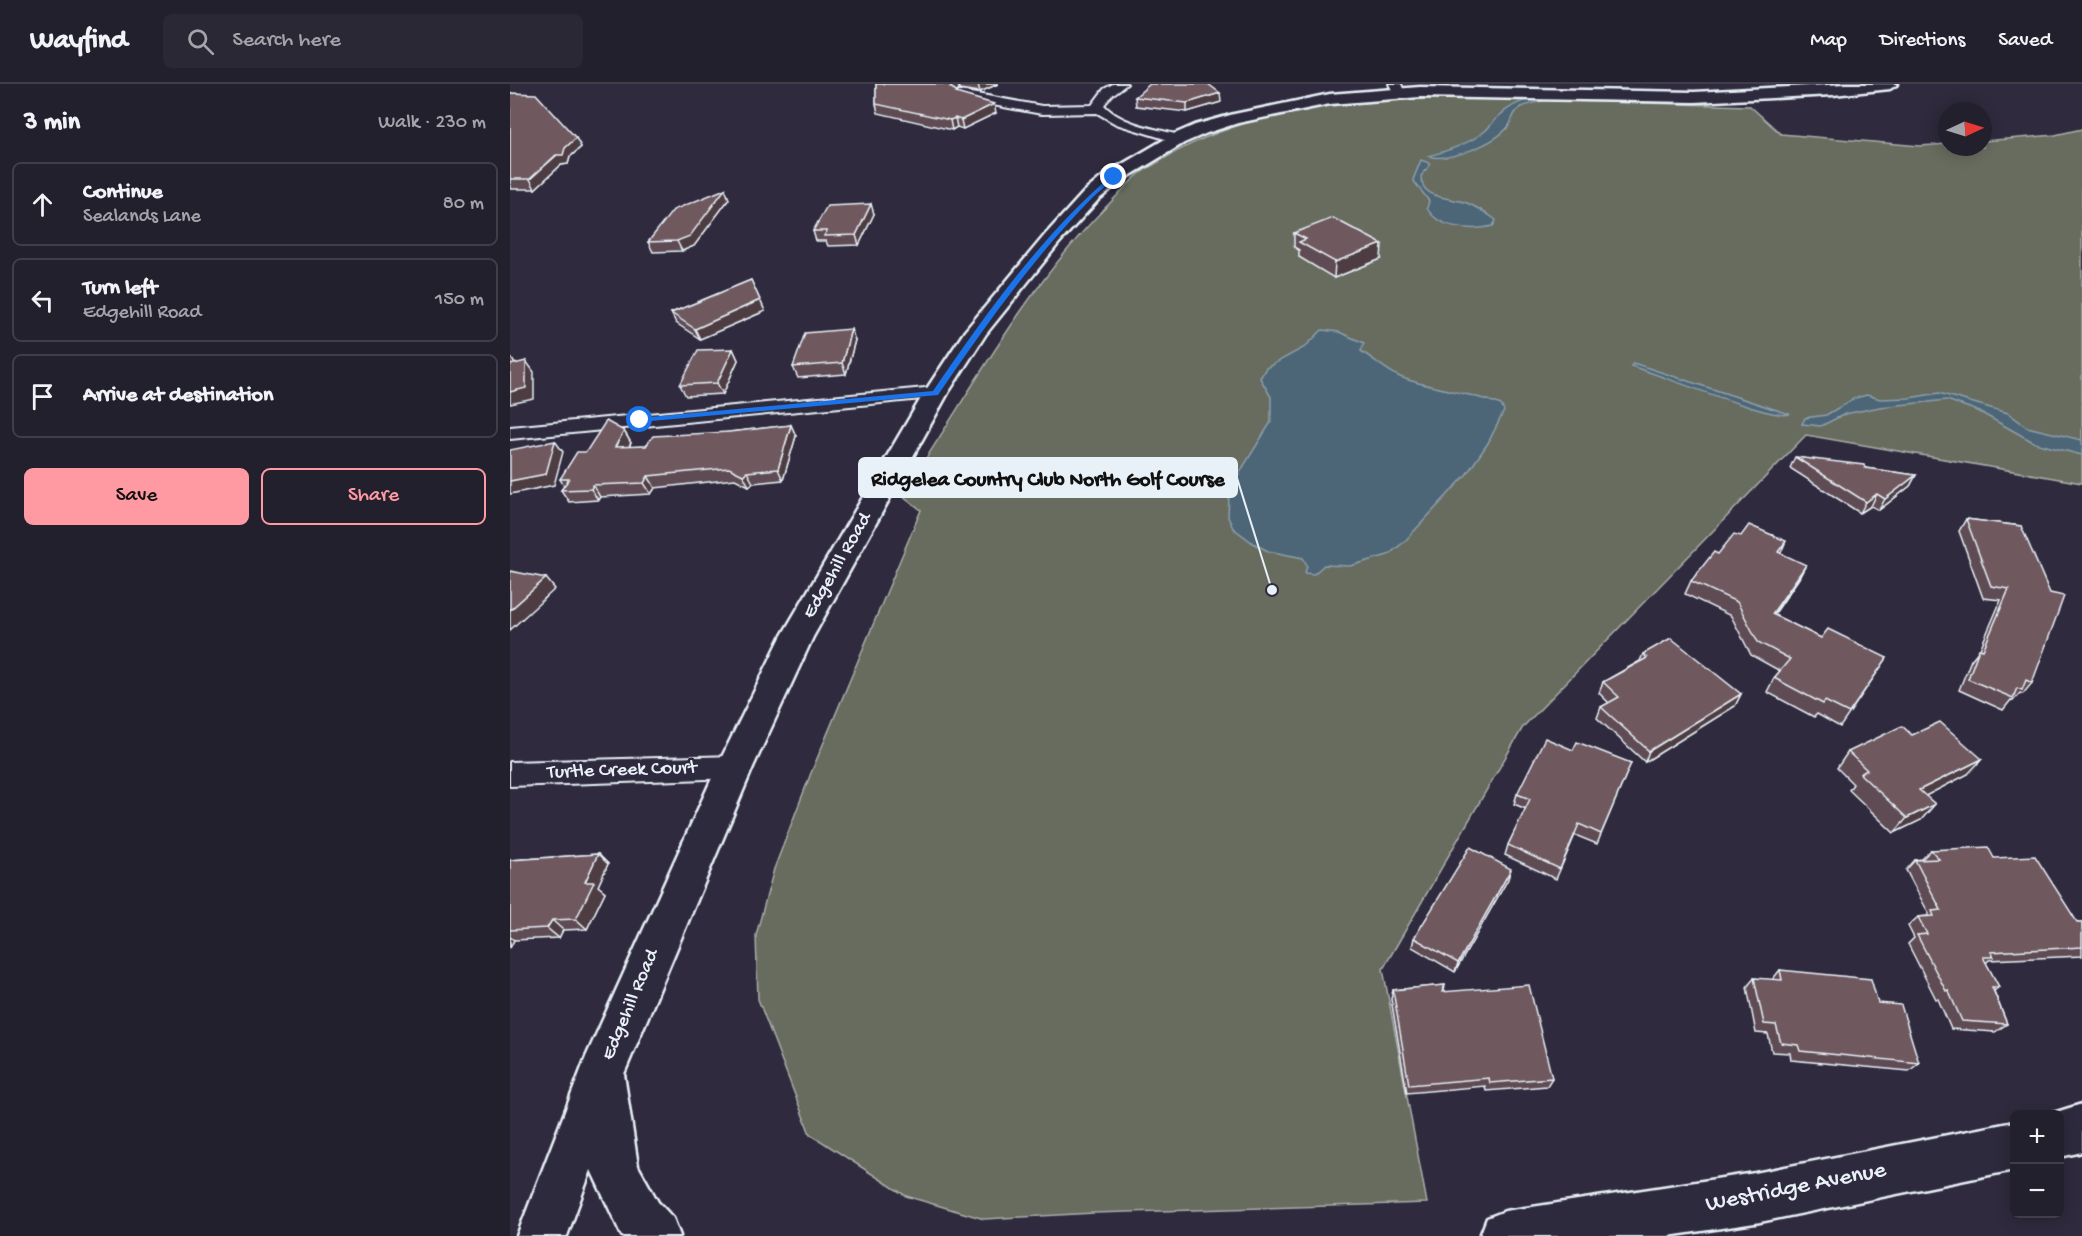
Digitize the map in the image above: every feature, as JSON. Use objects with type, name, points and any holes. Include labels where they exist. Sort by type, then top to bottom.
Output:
[{"type":"street","points":[[1099,109],[1098,105],[1108,92],[1121,84]]},
{"type":"street","name":"Edgehill Road","points":[[542,1236],[602,1073],[735,768],[797,637],[936,393],[977,331],[1052,239],[1091,196],[1114,177],[1178,139],[1234,119],[1397,88],[1694,97],[1801,92],[1890,84]]},
{"type":"street","points":[[960,94],[1042,110],[1099,109],[1110,117],[1178,139]]},
{"type":"street","points":[[510,433],[936,393]]},
{"type":"street","name":"Turtle Creek Court","points":[[510,774],[735,768]]},
{"type":"street","points":[[602,1073],[615,1171],[640,1220],[655,1236]]},
{"type":"street","points":[[2064,1133],[2082,1128]]},
{"type":"street","name":"Westridge Avenue","points":[[1505,1236],[1755,1198],[2010,1147]]},
{"type":"green space","points":[[1464,98],[1750,106],[1781,134],[1920,146],[1938,145],[1938,156],[1992,156],[1992,140],[2055,135],[2082,129],[2082,483],[1806,435],[1523,727],[1383,969],[1427,1203],[1094,1213],[984,1219],[906,1196],[810,1134],[758,999],[756,935],[774,869],[811,773],[921,510],[902,495],[1022,309],[1076,239],[1141,173],[1199,140],[1272,116],[1310,109],[1387,101]]},
{"type":"water","points":[[1540,97],[1547,100],[1520,108],[1502,133],[1483,145],[1448,157],[1428,156],[1472,140],[1512,106]]},
{"type":"water","points":[[1421,160],[1430,165],[1421,176],[1426,190],[1431,194],[1467,203],[1496,220],[1493,226],[1457,227],[1432,215],[1427,208],[1429,201],[1413,180]]},
{"type":"water","points":[[1322,330],[1339,332],[1364,343],[1361,351],[1400,377],[1489,400],[1501,405],[1504,411],[1488,443],[1466,475],[1404,542],[1388,555],[1350,566],[1324,565],[1314,574],[1305,573],[1307,565],[1303,558],[1268,551],[1253,543],[1233,528],[1228,517],[1229,495],[1240,472],[1271,422],[1271,397],[1260,378],[1266,368],[1305,347]]},
{"type":"water","points":[[1633,363],[1789,414],[1779,414],[1739,404],[1631,366]]},
{"type":"water","points":[[1939,393],[2008,413],[2027,427],[2082,440],[2082,455],[2035,443],[1978,411],[1947,400],[1880,407],[1845,414],[1821,426],[1802,424],[1805,418],[1826,415],[1855,398],[1867,395],[1880,399],[1909,398]]},
{"type":"building","points":[[876,84],[953,84],[950,87],[958,92],[956,93],[994,104],[961,120],[955,118],[950,120],[876,104]]},
{"type":"building","points":[[1150,84],[1208,84],[1220,93],[1187,103],[1135,97]]},
{"type":"building","points":[[510,93],[536,94],[576,138],[565,148],[563,155],[556,155],[530,179],[510,179]]},
{"type":"building","points":[[725,189],[690,236],[677,241],[648,242],[673,210]]},
{"type":"building","points":[[871,204],[856,235],[824,236],[827,231],[813,231],[827,206]]},
{"type":"building","points":[[1333,218],[1382,244],[1335,262],[1299,242],[1306,239],[1294,233]]},
{"type":"building","points":[[751,280],[760,300],[695,329],[671,313]]},
{"type":"building","points":[[851,329],[842,363],[793,367],[805,333]]},
{"type":"building","points":[[733,349],[717,383],[680,385],[698,350]]},
{"type":"building","points":[[526,361],[526,388],[510,392],[510,365]]},
{"type":"building","points":[[606,421],[624,431],[615,447],[646,446],[653,436],[729,432],[791,425],[778,469],[747,472],[743,475],[729,468],[648,476],[644,483],[593,485],[591,489],[561,490],[569,479],[560,479],[577,452],[586,452]]},
{"type":"building","points":[[555,441],[546,474],[510,481],[510,450]]},
{"type":"building","points":[[1795,457],[1864,465],[1865,468],[1916,475],[1885,499],[1877,494],[1866,502]]},
{"type":"building","points":[[1966,519],[2021,526],[2050,593],[2064,596],[2032,683],[2026,680],[2022,690],[2017,688],[2013,698],[1968,679],[1979,649],[1983,650],[2009,589],[1991,586]]},
{"type":"building","points":[[1749,525],[1786,541],[1778,552],[1806,565],[1772,614],[1821,638],[1828,629],[1887,658],[1849,713],[1825,701],[1823,704],[1774,678],[1790,659],[1758,642],[1737,602],[1691,581],[1714,552],[1718,554],[1734,534],[1741,536]]},
{"type":"building","points":[[510,571],[546,578],[510,610]]},
{"type":"building","points":[[1671,638],[1741,694],[1649,751],[1601,707],[1619,697],[1603,682],[1647,658],[1643,654]]},
{"type":"building","points":[[1940,722],[1982,759],[1919,790],[1935,804],[1907,818],[1860,774],[1867,770],[1848,752],[1902,726],[1912,735]]},
{"type":"building","points":[[1545,738],[1573,750],[1577,742],[1631,763],[1601,834],[1579,824],[1560,869],[1508,845],[1530,799],[1517,794]]},
{"type":"building","points":[[1470,847],[1511,869],[1458,963],[1414,938]]},
{"type":"building","points":[[1988,847],[1994,858],[2035,856],[2077,922],[2082,922],[2082,947],[1991,952],[1994,957],[1983,957],[1999,987],[1992,987],[2007,1024],[1962,1021],[1948,990],[1946,991],[1917,935],[1927,934],[1918,917],[1934,916],[1932,911],[1941,910],[1915,860],[1939,859],[1931,850]]},
{"type":"building","points":[[598,854],[585,882],[594,882],[576,919],[552,920],[547,928],[510,930],[510,860]]},
{"type":"building","points":[[1780,970],[1871,979],[1878,1003],[1901,1005],[1919,1063],[1800,1051],[1798,1045],[1781,1043],[1776,1025],[1764,1024],[1754,978],[1782,980]]},
{"type":"building","points":[[1445,985],[1442,992],[1529,985],[1552,1078],[1490,1083],[1489,1078],[1409,1085],[1393,990]]},
{"type":"place","name":"Ridgelea Country Club North Golf Course","points":[[1272,590]]},
{"type":"route","points":[[640,420],[936,393],[977,331],[1052,239],[1091,196],[1114,177]]}]
